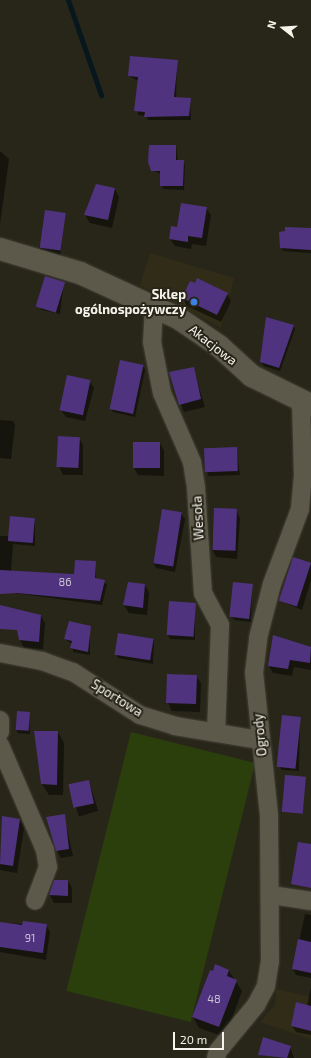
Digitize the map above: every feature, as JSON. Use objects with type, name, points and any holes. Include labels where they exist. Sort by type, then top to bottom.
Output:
[{"type":"street","name":"Akacjowa","points":[[0,249],[80,274],[154,306],[200,331],[252,376],[306,403]]},
{"type":"street","name":"Wesoła","points":[[154,306],[152,342],[162,393],[192,462],[195,482],[203,593],[220,625],[216,732]]},
{"type":"street","name":"Ogrody","points":[[216,1058],[218,1051],[256,1005],[266,986],[270,961],[271,895],[269,815],[254,673],[258,638],[272,584],[300,509],[306,403]]},
{"type":"street","name":"Sportowa","points":[[0,653],[42,661],[73,672],[140,715],[260,740]]},
{"type":"street","points":[[0,720],[0,732]]},
{"type":"street","points":[[0,745],[45,850],[48,867],[35,901]]},
{"type":"street","points":[[271,895],[311,901]]},
{"type":"shaded area","points":[[150,253],[234,278],[221,328],[140,285]]},
{"type":"shaded area","points":[[276,989],[311,997],[311,1039],[260,1022],[275,1005]]},
{"type":"green space","points":[[131,732],[255,763],[191,1022],[66,991]]},
{"type":"building","points":[[130,56],[178,60],[174,97],[191,98],[189,116],[144,117],[145,112],[134,111],[138,77],[128,76]]},
{"type":"building","points":[[149,145],[176,145],[176,160],[184,160],[183,186],[160,186],[160,171],[151,171],[148,162]]},
{"type":"building","points":[[96,184],[115,188],[108,220],[84,215]]},
{"type":"building","points":[[181,203],[207,207],[202,238],[188,236],[188,242],[169,239],[171,226],[177,227]]},
{"type":"building","points":[[45,210],[66,213],[61,251],[40,248]]},
{"type":"building","points":[[285,227],[311,228],[311,250],[280,248],[279,232],[285,231]]},
{"type":"building","points":[[45,276],[65,282],[56,313],[36,307]]},
{"type":"building","points":[[197,278],[228,293],[217,315],[182,298],[190,281],[195,283]]},
{"type":"building","points":[[266,317],[294,325],[279,368],[260,362]]},
{"type":"building","points":[[120,360],[143,365],[133,414],[110,409]]},
{"type":"building","points":[[194,367],[201,399],[179,405],[169,372]]},
{"type":"building","points":[[67,375],[90,380],[83,415],[60,410]]},
{"type":"building","points":[[58,436],[80,437],[78,468],[56,467]]},
{"type":"building","points":[[133,442],[160,442],[160,468],[133,468]]},
{"type":"building","points":[[237,447],[238,471],[205,472],[204,448]]},
{"type":"building","points":[[214,508],[237,509],[236,551],[213,550]]},
{"type":"building","points":[[162,509],[182,512],[173,566],[153,563]]},
{"type":"building","points":[[10,516],[35,518],[33,543],[8,541]]},
{"type":"building","points":[[293,557],[311,563],[297,607],[279,601]]},
{"type":"building","points":[[75,560],[96,561],[95,578],[105,580],[100,601],[17,593],[0,594],[0,570],[74,574]]},
{"type":"building","points":[[128,582],[145,584],[143,608],[123,605]]},
{"type":"building","points":[[233,582],[253,584],[249,619],[229,617]]},
{"type":"building","points":[[169,601],[196,603],[194,637],[167,635]]},
{"type":"building","points":[[0,605],[41,615],[39,642],[19,640],[17,630],[0,629]]},
{"type":"building","points":[[69,621],[91,626],[88,652],[70,648],[72,641],[64,639]]},
{"type":"building","points":[[118,633],[154,639],[150,660],[115,655]]},
{"type":"building","points":[[273,635],[311,647],[310,663],[290,660],[288,669],[268,666]]},
{"type":"building","points":[[167,674],[197,675],[196,704],[166,703]]},
{"type":"building","points":[[17,711],[30,712],[29,731],[16,730]]},
{"type":"building","points":[[282,715],[301,717],[295,769],[277,767]]},
{"type":"building","points":[[34,731],[58,731],[57,785],[41,784]]},
{"type":"building","points":[[285,775],[306,777],[303,814],[282,812]]},
{"type":"building","points":[[89,780],[94,803],[73,808],[68,784]]},
{"type":"building","points":[[65,814],[69,849],[56,851],[46,817]]},
{"type":"building","points":[[2,816],[20,819],[13,866],[0,864]]},
{"type":"building","points":[[298,842],[311,844],[311,888],[291,884]]},
{"type":"building","points":[[54,880],[68,880],[68,896],[49,895]]},
{"type":"building","points":[[23,921],[47,924],[43,953],[0,947],[0,922],[22,925]]},
{"type":"building","points":[[298,939],[311,942],[311,973],[292,969]]},
{"type":"building","points":[[215,964],[229,970],[227,976],[237,980],[219,1027],[192,1017],[210,970],[213,971]]},
{"type":"building","points":[[296,1002],[311,1006],[311,1031],[291,1026]]},
{"type":"building","points":[[263,1037],[291,1046],[287,1058],[258,1055]]},
{"type":"waterway","points":[[68,0],[101,95]]},
{"type":"place","name":"Sklep ogólnospożywczy","points":[[194,302]]}]
